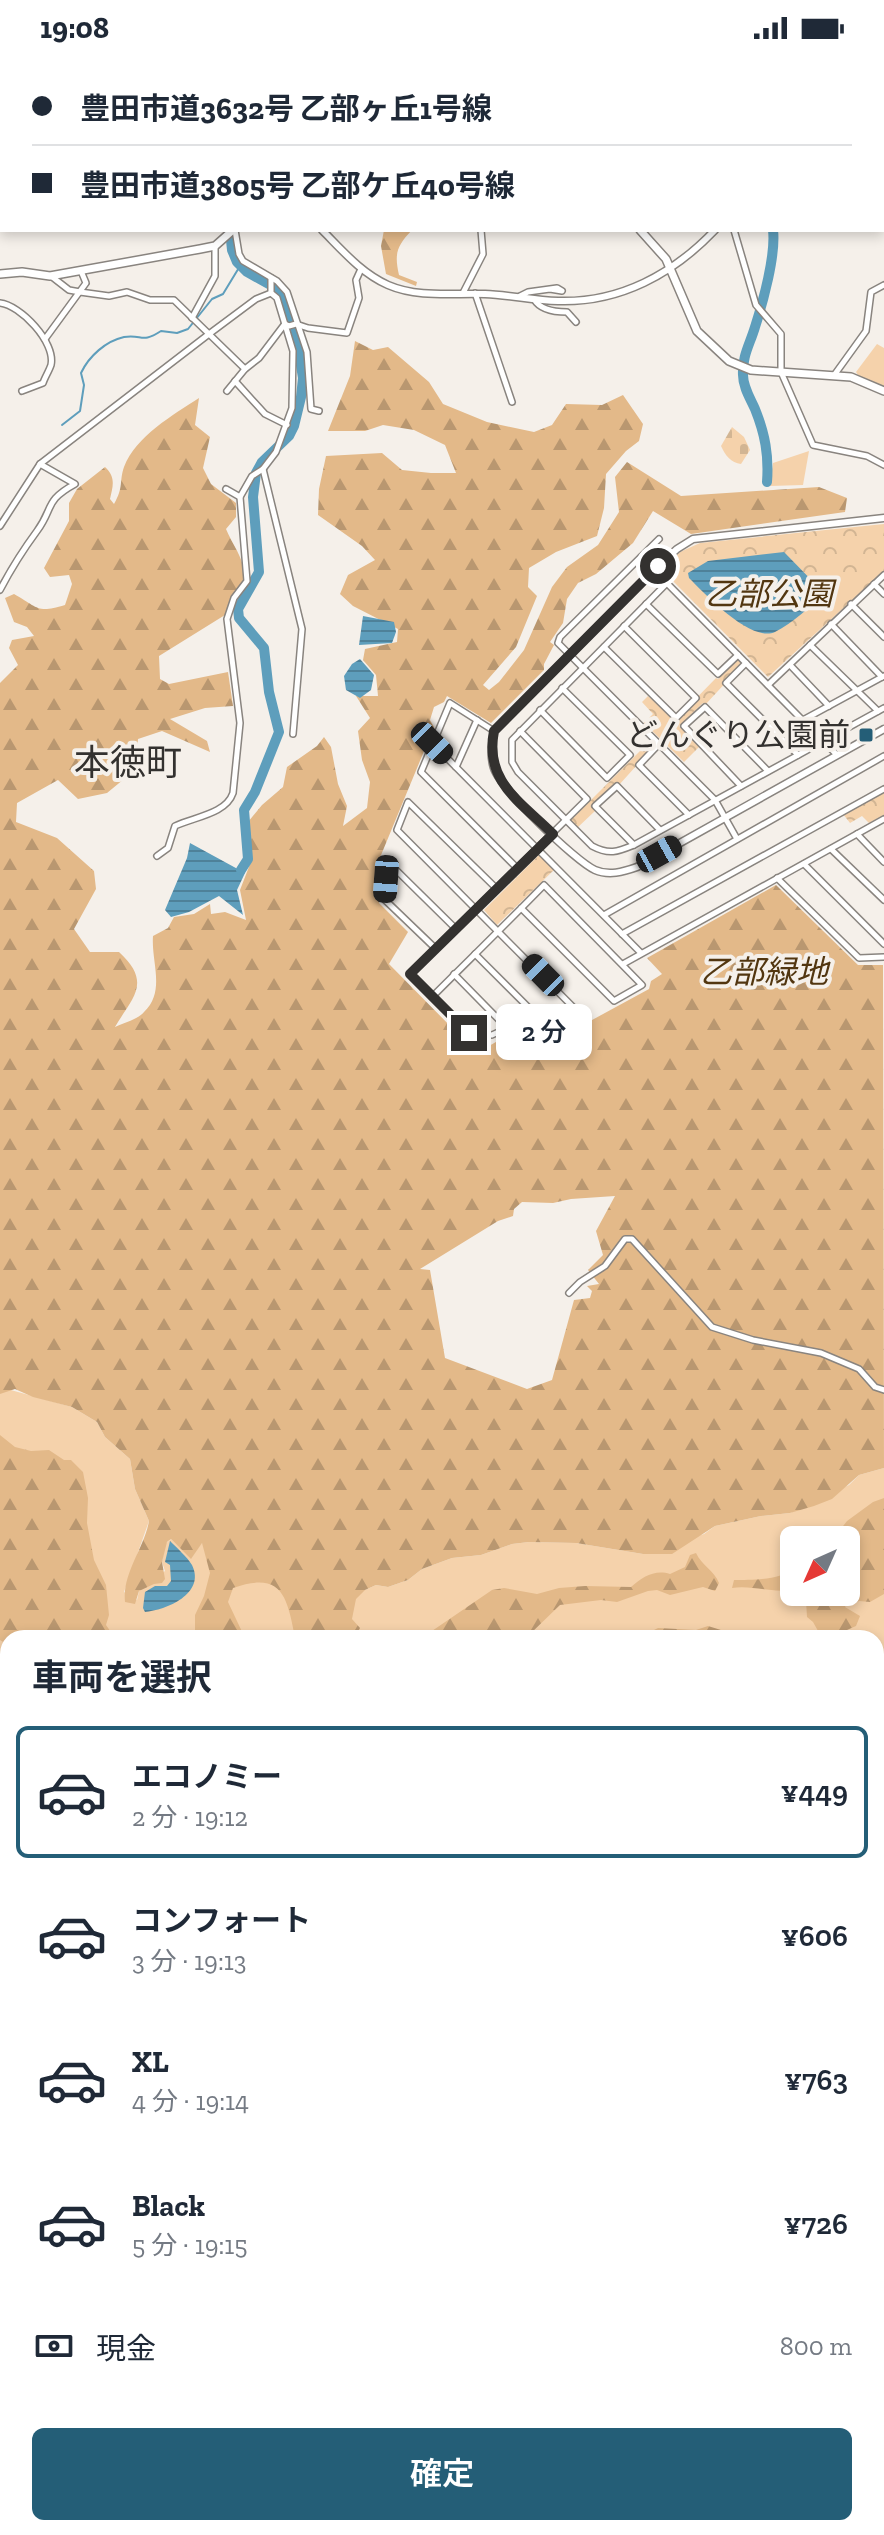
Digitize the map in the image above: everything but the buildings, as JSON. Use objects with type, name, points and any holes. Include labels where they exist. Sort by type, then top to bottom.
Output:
[{"type":"main road","points":[[0,274],[22,272],[50,276],[81,271],[215,246],[232,232]]},
{"type":"main road","points":[[642,232],[672,269],[697,331],[716,350],[743,368],[835,374],[851,377],[884,391]]},
{"type":"street","points":[[233,232],[243,261],[284,287],[307,352],[311,409],[319,411]]},
{"type":"street","points":[[324,232],[361,269],[381,282],[409,292],[475,293],[577,301],[620,292],[672,269],[713,232]]},
{"type":"street","points":[[463,293],[483,254],[481,232]]},
{"type":"street","points":[[735,232],[756,305],[781,334],[781,372],[813,445],[867,456],[884,465]]},
{"type":"street","points":[[192,318],[215,276],[215,246]]},
{"type":"street","points":[[227,391],[286,325],[347,333],[359,298],[356,280],[361,269]]},
{"type":"street","points":[[45,339],[86,283],[81,271]]},
{"type":"street","points":[[50,276],[69,290],[109,296],[129,292],[150,300],[171,299],[245,369]]},
{"type":"street","points":[[271,278],[271,293]]},
{"type":"street","points":[[835,374],[867,328],[871,292],[884,285]]},
{"type":"street","points":[[520,296],[550,289]]},
{"type":"street","points":[[157,856],[168,848],[175,826],[221,808],[233,793],[240,723],[227,619],[234,598],[247,581],[240,497],[252,476],[261,471],[276,452],[292,408],[293,351],[277,298],[271,293]]},
{"type":"street","points":[[0,526],[40,464],[256,299],[271,293]]},
{"type":"street","points":[[475,293],[512,402]]},
{"type":"street","points":[[533,299],[538,306],[567,312],[576,322]]},
{"type":"street","points":[[0,303],[9,304],[45,339],[51,364],[43,383],[22,391]]},
{"type":"street","points":[[235,381],[265,414],[286,426]]},
{"type":"street","points":[[0,590],[20,553],[40,527],[52,500],[75,484],[40,464]]},
{"type":"street","points":[[261,471],[302,629],[293,734]]},
{"type":"street","points":[[226,489],[240,497]]},
{"type":"street","points":[[884,518],[693,539],[654,570],[494,731],[491,755],[497,776],[555,837],[594,870],[609,873],[622,872],[884,729]]},
{"type":"street","points":[[659,539],[560,637],[558,643],[715,800],[737,839]]},
{"type":"street","points":[[641,557],[837,755]]},
{"type":"street","points":[[768,685],[884,575]]},
{"type":"street","points":[[667,583],[512,740],[512,762],[518,772],[592,846],[603,852],[615,853],[634,845],[881,710],[810,645]]},
{"type":"street","points":[[874,584],[884,594]]},
{"type":"street","points":[[646,604],[718,674],[738,655]]},
{"type":"street","points":[[851,604],[884,637]]},
{"type":"street","points":[[803,720],[883,677],[831,624]]},
{"type":"street","points":[[604,647],[676,718],[696,698],[624,626]]},
{"type":"street","points":[[746,663],[726,683],[798,755]]},
{"type":"street","points":[[790,665],[829,706]]},
{"type":"street","points":[[540,710],[607,778],[630,755],[562,688]]},
{"type":"street","points":[[494,731],[450,703],[421,772],[518,869]]},
{"type":"street","points":[[741,786],[684,726],[705,707],[768,771]]},
{"type":"street","points":[[456,767],[477,720]]},
{"type":"street","points":[[454,974],[507,1028],[492,1035],[469,1033],[410,974],[538,848],[555,837],[587,799],[519,731]]},
{"type":"street","points":[[432,743],[641,953]]},
{"type":"street","points":[[659,744],[639,765],[689,815]]},
{"type":"street","points":[[604,915],[884,756]]},
{"type":"street","points":[[634,845],[595,806],[617,786],[660,830]]},
{"type":"street","points":[[622,934],[884,789]]},
{"type":"street","points":[[475,954],[541,1020],[568,1026],[583,1017],[397,830],[408,802],[497,889]]},
{"type":"street","points":[[623,964],[884,819]]},
{"type":"street","points":[[857,834],[884,862]]},
{"type":"street","points":[[831,849],[884,900]]},
{"type":"street","points":[[436,949],[384,899],[387,860],[456,929]]},
{"type":"street","points":[[804,864],[884,944]]},
{"type":"street","points":[[777,878],[859,958],[884,957]]},
{"type":"street","points":[[432,997],[454,974],[544,885],[642,985],[614,1001],[521,908]]},
{"type":"street","points":[[569,1293],[605,1266],[625,1239],[632,1239],[712,1327],[753,1340],[821,1353],[859,1369],[875,1387],[884,1390]]},
{"type":"green space","points":[[384,232],[410,232],[400,245],[397,261],[399,275],[417,282],[416,286],[386,274],[381,246]]},
{"type":"green space","name":"乙部緑地","points":[[355,341],[373,350],[388,347],[429,382],[443,404],[487,422],[534,432],[552,425],[566,404],[602,405],[623,395],[643,424],[639,441],[606,474],[604,508],[597,536],[556,552],[529,568],[528,587],[537,596],[516,647],[483,685],[489,690],[524,650],[552,587],[567,567],[598,545],[619,512],[615,477],[627,462],[681,496],[819,487],[847,498],[845,512],[691,534],[653,511],[633,543],[596,574],[578,583],[567,599],[563,623],[550,642],[554,645],[544,670],[491,723],[447,696],[444,702],[434,707],[430,720],[434,727],[379,860],[375,888],[379,889],[379,903],[408,932],[389,964],[464,1040],[489,1046],[513,1032],[541,1029],[570,1032],[649,989],[651,981],[662,974],[647,958],[776,885],[858,965],[883,965],[884,1468],[859,1475],[832,1499],[814,1506],[715,1526],[672,1554],[643,1554],[576,1543],[529,1542],[512,1544],[481,1555],[452,1558],[422,1569],[408,1580],[365,1590],[356,1599],[352,1619],[359,1630],[293,1630],[285,1599],[272,1585],[262,1583],[233,1588],[228,1602],[241,1630],[195,1630],[195,1615],[210,1573],[202,1543],[191,1559],[171,1539],[167,1542],[162,1562],[165,1579],[139,1591],[135,1604],[125,1602],[127,1581],[149,1521],[135,1489],[130,1459],[105,1437],[97,1422],[72,1407],[15,1389],[0,1394],[0,683],[18,665],[9,648],[12,640],[34,636],[27,627],[14,622],[5,598],[14,594],[42,609],[65,605],[72,584],[69,575],[50,577],[44,568],[69,521],[69,503],[77,489],[105,467],[112,478],[110,499],[114,504],[124,467],[137,446],[156,427],[199,398],[195,425],[210,437],[203,468],[211,484],[236,503],[236,517],[226,529],[240,557],[244,579],[225,615],[159,656],[160,679],[169,684],[228,672],[233,706],[205,708],[170,719],[207,741],[210,752],[162,731],[138,739],[135,770],[107,793],[78,799],[58,780],[17,803],[16,822],[57,838],[94,871],[96,889],[74,929],[90,952],[119,952],[135,973],[137,982],[133,999],[115,1027],[138,1017],[151,1004],[156,986],[153,936],[168,928],[174,917],[194,914],[210,904],[211,914],[225,912],[246,920],[240,890],[252,859],[248,822],[283,787],[287,767],[317,746],[324,737],[331,747],[338,784],[347,806],[343,826],[367,808],[370,782],[362,760],[358,731],[370,718],[356,696],[378,696],[376,675],[363,660],[365,649],[397,642],[398,629],[353,606],[340,594],[348,575],[375,560],[362,546],[318,515],[319,489],[326,456],[382,453],[402,470],[456,473],[445,445],[414,430],[383,425],[365,431],[328,431],[350,376]],"holes":[[[615,1196],[596,1231],[603,1255],[588,1270],[599,1284],[587,1286],[592,1291],[590,1298],[574,1300],[552,1380],[527,1389],[445,1358],[430,1270],[420,1269],[498,1221],[513,1216],[514,1209],[522,1202],[553,1203]]]},
{"type":"green space","points":[[877,344],[884,348],[884,389],[856,372]]},
{"type":"green space","points":[[732,427],[744,437],[750,450],[741,464],[729,458],[721,446]]},
{"type":"green space","points":[[809,451],[803,485],[770,486],[773,463]]},
{"type":"green space","name":"乙部公園","points":[[884,524],[884,571],[768,677],[663,571],[680,552],[700,543]]},
{"type":"green space","points":[[739,659],[742,665],[705,705],[703,703],[679,726],[699,747],[684,762],[644,723],[653,714],[642,702],[648,696],[675,720]]},
{"type":"green space","points":[[651,740],[655,745],[619,785],[616,783],[593,807],[595,811],[576,829],[570,821]]},
{"type":"green space","points":[[884,792],[884,815],[869,823],[862,816],[850,823],[843,814]]},
{"type":"green space","points":[[539,855],[555,869],[497,925],[484,910]]},
{"type":"green space","points":[[0,1387],[72,1407],[97,1422],[105,1437],[130,1459],[135,1489],[149,1521],[124,1592],[137,1600],[139,1591],[165,1571],[162,1562],[165,1544],[171,1539],[191,1558],[201,1543],[365,1590],[408,1580],[422,1569],[452,1558],[481,1555],[512,1544],[576,1543],[643,1554],[704,1534],[715,1526],[790,1513],[849,1485],[859,1475],[884,1468],[884,1630],[0,1630]]},
{"type":"green space","points":[[0,1435],[15,1447],[31,1451],[49,1450],[64,1460],[71,1460],[83,1472],[88,1498],[87,1523],[94,1560],[106,1585],[109,1615],[106,1625],[109,1630],[0,1630]]},
{"type":"green space","points":[[884,1498],[884,1594],[870,1602],[860,1601],[860,1526],[843,1526],[873,1502]]},
{"type":"green space","points":[[696,1553],[717,1579],[719,1583],[715,1591],[703,1587],[670,1595],[657,1590],[617,1602],[601,1600],[560,1605],[534,1630],[433,1630],[492,1590],[504,1588],[537,1594],[585,1586],[631,1587],[649,1575],[670,1574],[685,1567],[690,1555]]},
{"type":"green space","points":[[780,1575],[780,1591],[732,1588],[734,1580]]},
{"type":"green space","points":[[806,1606],[846,1606],[860,1616],[856,1626],[847,1630],[818,1630],[807,1617]]},
{"type":"green space","points":[[708,1626],[721,1630],[696,1630]]},
{"type":"green space","points":[[658,1628],[696,1630],[654,1630]]},
{"type":"water","points":[[784,552],[825,594],[775,632],[765,633],[741,624],[689,578],[688,573],[708,561]]},
{"type":"water","points":[[363,616],[394,622],[396,632],[392,643],[359,645]]},
{"type":"water","points":[[360,659],[374,675],[371,690],[360,698],[346,690],[344,676]]},
{"type":"water","points":[[190,843],[245,873],[237,890],[243,915],[219,896],[189,912],[171,917],[165,910],[187,858]]},
{"type":"water","points":[[170,1541],[192,1565],[194,1584],[182,1599],[145,1612],[145,1592],[155,1586],[167,1586],[171,1581],[170,1565],[165,1562]]},
{"type":"waterway","points":[[230,232],[237,262],[247,272],[274,287],[282,298],[299,353],[303,378],[294,426],[256,473],[253,497],[259,572],[238,609],[239,618],[264,648],[269,692],[279,732],[255,792],[244,810],[248,859],[241,870]]},
{"type":"waterway","points":[[767,482],[764,436],[745,388],[743,368],[768,278],[773,232]]},
{"type":"waterway","points":[[62,425],[80,411],[84,385],[81,373],[99,350],[124,337],[146,338],[161,331],[177,333],[188,329],[212,299],[223,294],[240,266]]},
{"type":"place","name":"どんぐり公園前","points":[[866,735]]},
{"type":"district","name":"本徳町","points":[[128,762]]},
{"type":"route","points":[[469,1033],[410,974],[553,834],[497,776],[491,755],[494,731],[658,566]]}]
